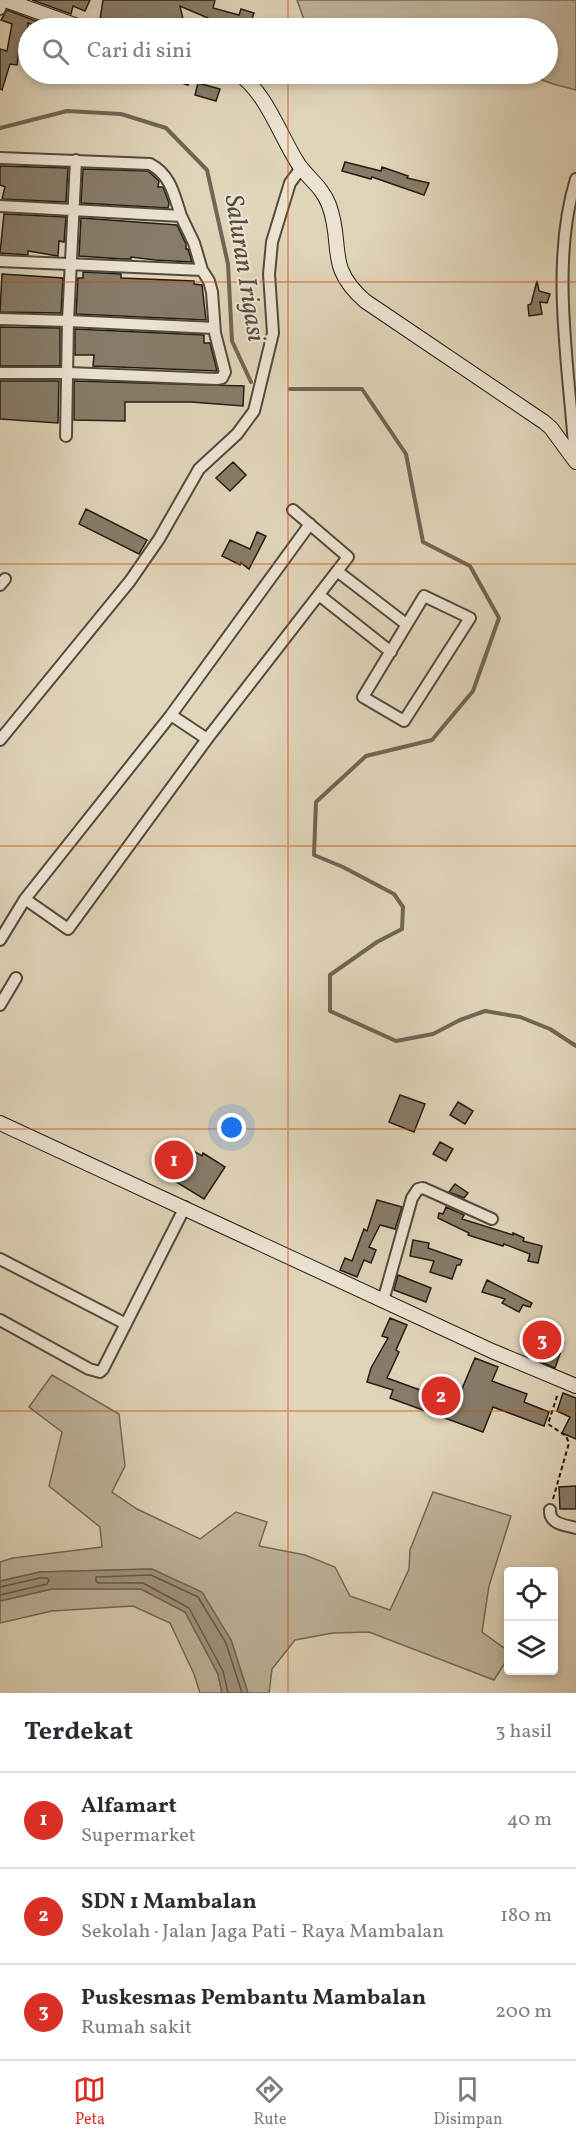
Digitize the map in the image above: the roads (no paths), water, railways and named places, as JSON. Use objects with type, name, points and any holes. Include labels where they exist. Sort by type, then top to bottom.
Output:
[{"type":"street","points":[[0,9],[4,0],[55,18]]},
{"type":"street","points":[[250,84],[256,89],[301,168],[324,193],[332,216],[337,259],[345,278],[358,294],[544,422],[576,461]]},
{"type":"street","points":[[0,158],[150,164],[159,169],[168,180],[194,243],[202,270],[209,281],[212,292],[214,328],[225,372],[222,378],[0,373]]},
{"type":"street","points":[[66,436],[68,321],[76,160]]},
{"type":"street","points":[[0,740],[130,581],[159,539],[199,469],[244,427],[254,411],[273,333],[269,274],[272,242],[290,183],[301,168]]},
{"type":"street","points":[[576,179],[568,212],[563,260],[570,414],[576,461]]},
{"type":"street","points":[[0,206],[181,216]]},
{"type":"street","points":[[0,261],[202,270]]},
{"type":"street","points":[[0,319],[214,328]]},
{"type":"street","points":[[25,899],[68,929],[207,739],[348,557],[293,510]]},
{"type":"street","points":[[0,940],[25,899],[171,715],[310,524]]},
{"type":"street","points":[[337,571],[406,624]]},
{"type":"street","points":[[319,595],[391,652]]},
{"type":"street","points":[[424,596],[470,618],[404,721],[363,697],[406,624],[424,596]]},
{"type":"street","points":[[171,715],[207,739]]},
{"type":"street","points":[[0,1005],[16,978]]},
{"type":"street","points":[[0,1123],[492,1351],[576,1386]]},
{"type":"street","points":[[383,1300],[412,1198],[418,1189],[423,1188],[492,1219]]},
{"type":"street","points":[[0,1320],[89,1369],[100,1372],[185,1207]]},
{"type":"street","points":[[0,1259],[126,1324]]},
{"type":"street","points":[[550,1510],[549,1516],[552,1520],[576,1528]]},
{"type":"water","points":[[152,1569],[202,1592],[231,1640],[248,1693],[222,1693],[218,1674],[185,1612],[141,1589],[52,1589],[0,1601],[0,1581],[40,1572]]},
{"type":"waterway","name":"Saluran Irigasi","points":[[0,128],[67,111],[121,114],[166,128],[207,170],[228,264],[232,341],[251,382]]},
{"type":"waterway","name":"Saluran Irigasi","points":[[290,389],[362,389],[406,454],[423,542],[470,566],[499,618],[473,691],[432,740],[366,756],[316,802],[314,855],[343,867],[394,894],[403,907],[402,929],[377,942],[330,975],[330,1011],[396,1041],[433,1034],[460,1020],[485,1011],[520,1017],[550,1029],[576,1046]]},
{"type":"place","name":"Alfamart","points":[[174,1160]]},
{"type":"place","name":"Puskesmas Pembantu Mambalan","points":[[542,1340]]},
{"type":"place","name":"SDN 1 Mambalan","points":[[441,1396]]}]
